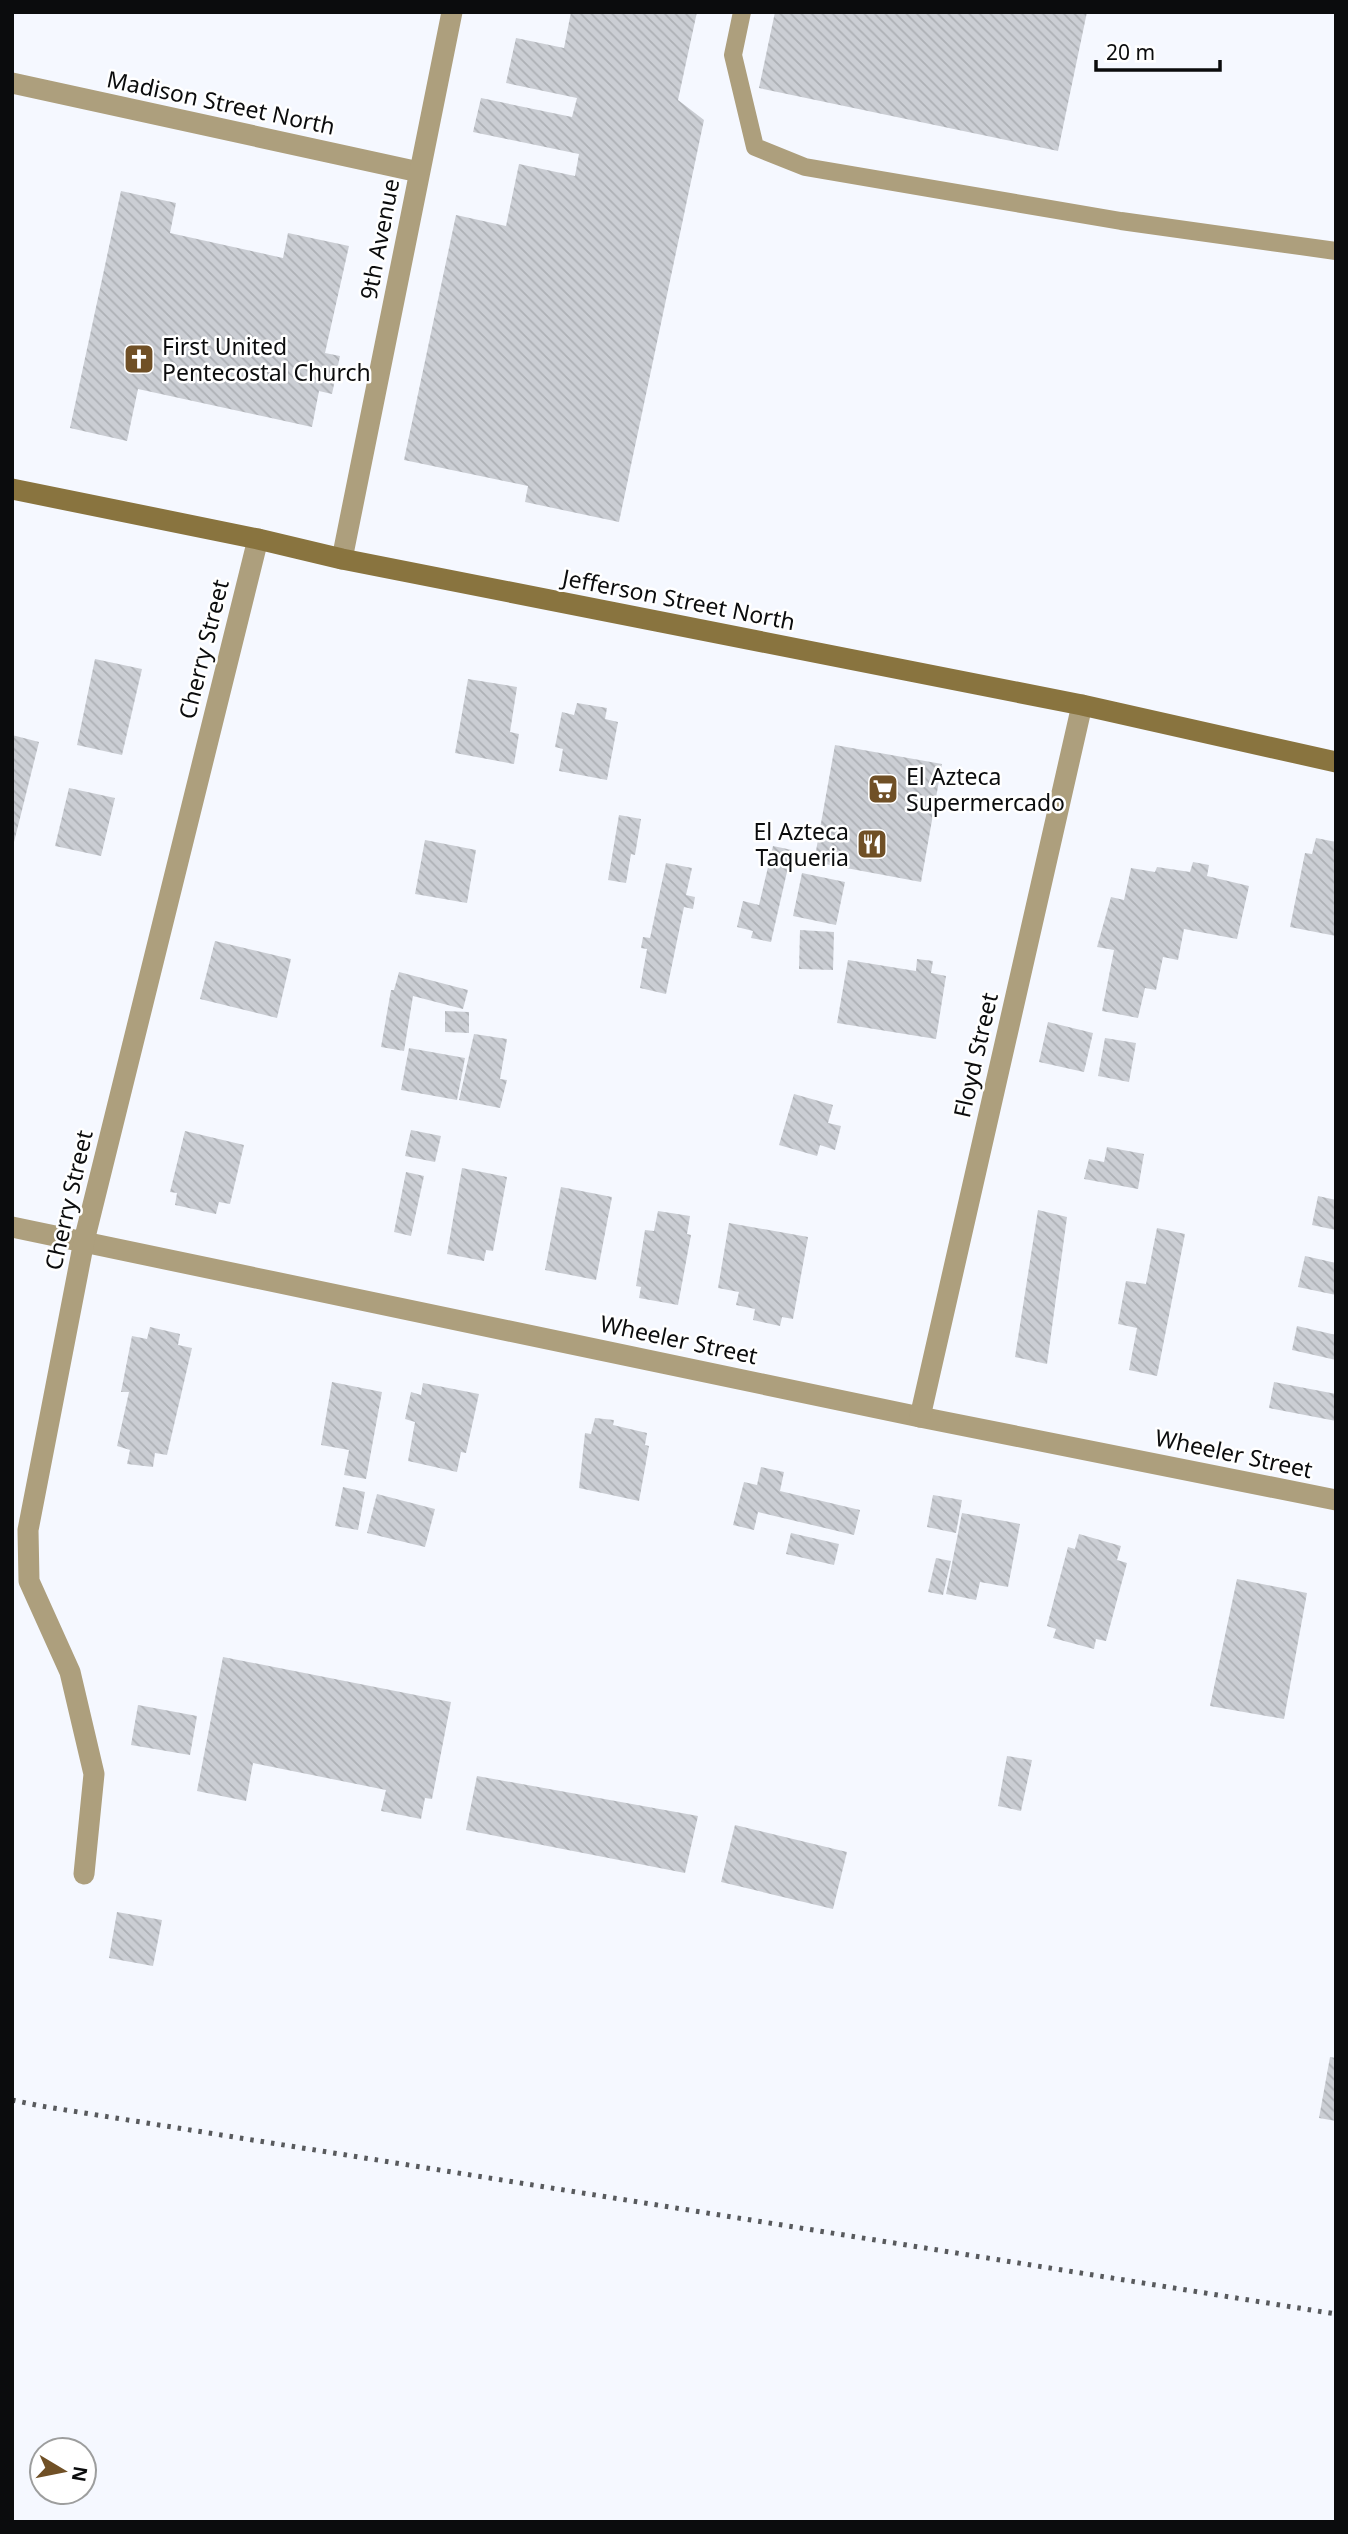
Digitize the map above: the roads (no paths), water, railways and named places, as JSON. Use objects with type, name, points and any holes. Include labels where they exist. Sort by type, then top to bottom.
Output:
[{"type":"main road","name":"Jefferson Street North","points":[[12,489],[258,539],[342,559],[1082,705],[1336,762]]},
{"type":"street","name":"9th Avenue","points":[[342,559],[452,12]]},
{"type":"street","name":"Madison Street North","points":[[12,83],[419,172]]},
{"type":"street","name":"Cherry Street","points":[[84,1874],[94,1774],[70,1672],[29,1581],[28,1530],[83,1241],[258,539]]},
{"type":"street","name":"Floyd Street","points":[[919,1417],[1082,705]]},
{"type":"street","name":"Wheeler Street","points":[[12,1227],[919,1417],[1336,1500]]},
{"type":"lane","points":[[742,12],[733,55],[755,147],[767,152],[805,167],[1121,221],[1336,251]]},
{"type":"railway","points":[[12,2100],[1336,2314]]},
{"type":"place","name":"First United Pentecostal Church","points":[[139,359]]},
{"type":"place","name":"El Azteca Supermercado","points":[[883,789]]},
{"type":"place","name":"El Azteca Taqueria","points":[[872,844]]}]
